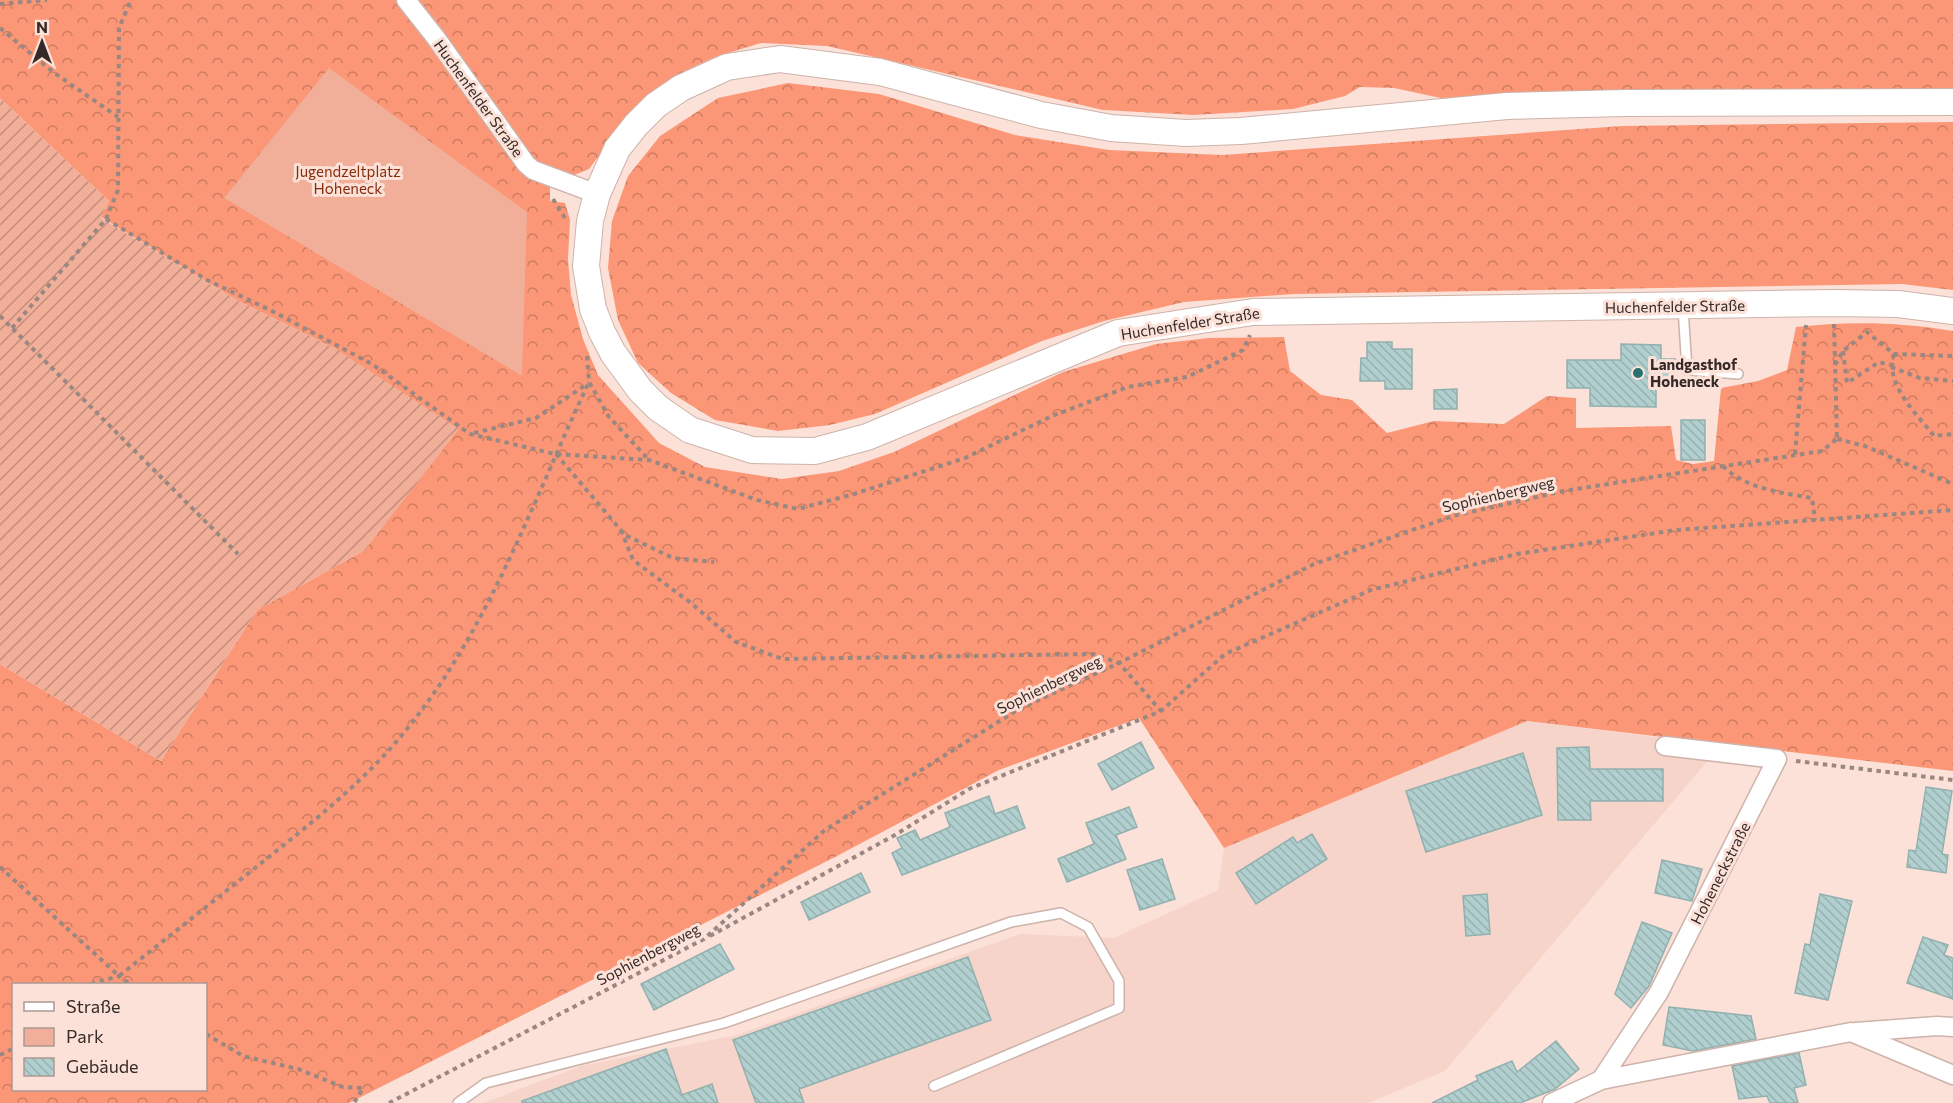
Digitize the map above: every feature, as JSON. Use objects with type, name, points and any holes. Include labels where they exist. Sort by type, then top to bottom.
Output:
[{"type":"main road","name":"Huchenfelder Straße","points":[[1953,102],[1624,103],[1507,106],[1240,131],[1186,133],[1111,128],[1041,116],[880,72],[780,59],[727,67],[681,88],[656,105],[617,149],[597,195],[590,221],[586,266],[593,309],[613,353],[640,390],[658,408],[690,430],[752,450],[815,451],[867,437],[1118,333],[1253,312],[1809,304],[1898,304],[1953,311]]},
{"type":"street","name":"Huchenfelder Straße","points":[[406,0],[526,164],[533,170],[597,195]]},
{"type":"street","points":[[1665,746],[1777,759]]},
{"type":"street","name":"Hoheneckstraße","points":[[1601,1080],[1659,992],[1777,759]]},
{"type":"street","points":[[1552,1103],[1601,1080],[1851,1032],[1953,1027]]},
{"type":"street","points":[[1851,1032],[1953,1075]]},
{"type":"lane","points":[[1683,306],[1687,370],[1738,374]]},
{"type":"lane","points":[[458,1103],[486,1083],[724,1023],[1011,922],[1061,913],[1088,927],[1119,981],[1119,1008],[934,1086]]},
{"type":"path","points":[[0,4],[48,0]]},
{"type":"path","points":[[12,328],[106,219],[118,190],[119,28],[131,0]]},
{"type":"path","points":[[0,28],[53,72],[118,117]]},
{"type":"path","points":[[106,219],[207,280],[270,310],[372,364],[470,434],[555,453],[649,460],[757,500],[798,508],[854,494],[965,458],[1052,416],[1128,387],[1187,377],[1243,350],[1255,327]]},
{"type":"path","points":[[1795,454],[1809,304]]},
{"type":"path","points":[[0,316],[238,554]]},
{"type":"path","points":[[1834,321],[1837,439],[1865,446],[1953,484]]},
{"type":"path","points":[[1835,365],[1844,351],[1868,332],[1894,354],[1953,356]]},
{"type":"path","points":[[1844,351],[1847,383],[1879,362],[1920,378],[1953,381]]},
{"type":"path","points":[[1894,354],[1891,366],[1899,390],[1934,436],[1953,434]]},
{"type":"path","points":[[470,434],[536,418],[589,382]]},
{"type":"path","points":[[589,382],[609,417],[649,460]]},
{"type":"path","points":[[94,983],[119,976],[343,798],[403,734],[458,656],[501,579],[523,534],[555,453],[589,382]]},
{"type":"path","name":"Sophienbergweg","points":[[387,1103],[704,939],[825,830],[1019,709],[1119,663],[1314,564],[1453,516],[1563,491],[1822,451],[1837,439]]},
{"type":"path","points":[[555,453],[621,530],[633,560],[736,642],[783,659],[1093,654],[1119,663],[1161,711]]},
{"type":"path","points":[[1722,465],[1732,476],[1777,492],[1812,498],[1815,520]]},
{"type":"path","points":[[704,939],[895,835],[969,789],[1161,711],[1225,654],[1371,590],[1517,554],[1676,530],[1953,510]]},
{"type":"path","points":[[621,530],[673,558],[714,562]]},
{"type":"path","points":[[1777,759],[1953,780]]},
{"type":"path","points":[[0,867],[129,983]]},
{"type":"path","points":[[207,1035],[243,1056],[298,1069],[343,1087],[363,1088],[354,1103]]},
{"type":"shaded area","points":[[1526,721],[1721,745],[1445,1071],[1368,1103],[483,1103],[581,1066],[737,1035],[1020,934],[1114,938],[1218,890],[1224,848]]},
{"type":"green space","points":[[0,0],[1953,0],[1953,89],[1675,90],[1441,98],[1394,88],[1360,87],[1345,96],[1293,109],[1194,115],[1103,110],[827,46],[761,43],[715,57],[674,76],[634,109],[589,169],[550,185],[550,201],[565,203],[570,220],[568,259],[571,295],[583,339],[598,375],[659,443],[705,467],[782,479],[839,471],[894,452],[1063,372],[1156,344],[1209,338],[1284,337],[1290,371],[1321,395],[1352,400],[1387,433],[1434,421],[1504,424],[1547,396],[1576,398],[1576,428],[1671,426],[1676,460],[1693,464],[1714,461],[1721,388],[1758,381],[1787,370],[1796,327],[1874,323],[1953,331],[1953,771],[1527,721],[1224,848],[1139,718],[999,770],[837,856],[349,1103],[0,1103],[0,664],[161,761],[257,610],[365,550],[336,349],[235,299],[101,217],[109,201],[0,98]]},
{"type":"green space","name":"Jugendzeltplatz Hoheneck","points":[[329,68],[527,212],[522,376],[224,198]]},
{"type":"green space","points":[[788,83],[879,94],[1015,135],[1109,150],[1222,155],[1622,126],[1953,122],[1953,290],[1902,284],[1294,294],[1184,302],[1104,321],[1042,341],[875,414],[830,425],[778,431],[715,420],[671,393],[638,363],[618,320],[608,268],[612,221],[628,176],[660,136],[718,98]]},
{"type":"green space","points":[[0,98],[109,201],[101,218],[235,299],[336,349],[459,429],[365,550],[257,610],[161,761],[0,664]]},
{"type":"building","points":[[1367,342],[1392,342],[1392,349],[1412,349],[1412,389],[1385,389],[1385,381],[1360,381],[1361,358],[1367,358]]},
{"type":"building","points":[[1621,344],[1661,345],[1661,359],[1675,359],[1675,385],[1656,385],[1656,407],[1590,406],[1590,388],[1567,388],[1567,360],[1621,360]]},
{"type":"building","points":[[1457,389],[1457,409],[1434,409],[1434,390]]},
{"type":"building","points":[[1681,420],[1705,420],[1705,460],[1681,460]]},
{"type":"building","points":[[1141,742],[1154,768],[1112,790],[1098,764]]},
{"type":"building","points":[[1589,747],[1590,769],[1663,769],[1663,801],[1590,801],[1591,820],[1558,820],[1557,748]]},
{"type":"building","points":[[1523,753],[1542,815],[1426,852],[1406,791]]},
{"type":"building","points":[[1926,787],[1952,791],[1942,854],[1948,855],[1946,873],[1907,867],[1909,850],[1916,851]]},
{"type":"building","points":[[989,796],[995,814],[1017,806],[1025,828],[902,875],[892,853],[902,848],[897,838],[915,830],[920,840],[950,827],[945,813]]},
{"type":"building","points":[[1129,807],[1137,827],[1116,835],[1126,859],[1067,882],[1058,859],[1094,844],[1086,823]]},
{"type":"building","points":[[1312,834],[1327,859],[1256,904],[1236,873],[1293,837],[1297,843]]},
{"type":"building","points":[[1162,859],[1175,899],[1140,910],[1127,870]]},
{"type":"building","points":[[1662,860],[1702,869],[1692,901],[1655,893]]},
{"type":"building","points":[[861,873],[870,892],[809,920],[801,902]]},
{"type":"building","points":[[1487,894],[1490,934],[1466,936],[1463,896]]},
{"type":"building","points":[[1820,894],[1852,901],[1828,1000],[1795,993],[1805,944],[1810,945]]},
{"type":"building","points":[[1642,922],[1672,933],[1649,986],[1631,1008],[1615,994]]},
{"type":"building","points":[[1923,937],[1948,945],[1944,955],[1953,958],[1953,999],[1907,983]]},
{"type":"building","points":[[720,944],[734,969],[654,1010],[641,984]]},
{"type":"building","points":[[968,957],[991,1020],[799,1089],[804,1103],[756,1103],[733,1040]]},
{"type":"building","points":[[1669,1007],[1751,1016],[1756,1039],[1693,1051],[1663,1045]]},
{"type":"building","points":[[1556,1041],[1579,1069],[1555,1089],[1520,1103],[1432,1103],[1478,1080],[1476,1076],[1512,1061],[1517,1072]]},
{"type":"building","points":[[666,1049],[682,1095],[712,1084],[718,1103],[522,1103],[522,1101]]},
{"type":"building","points":[[1799,1053],[1806,1085],[1794,1088],[1798,1103],[1770,1103],[1767,1096],[1739,1099],[1732,1066]]},
{"type":"place","name":"Landgasthof Hoheneck","points":[[1638,373]]}]
